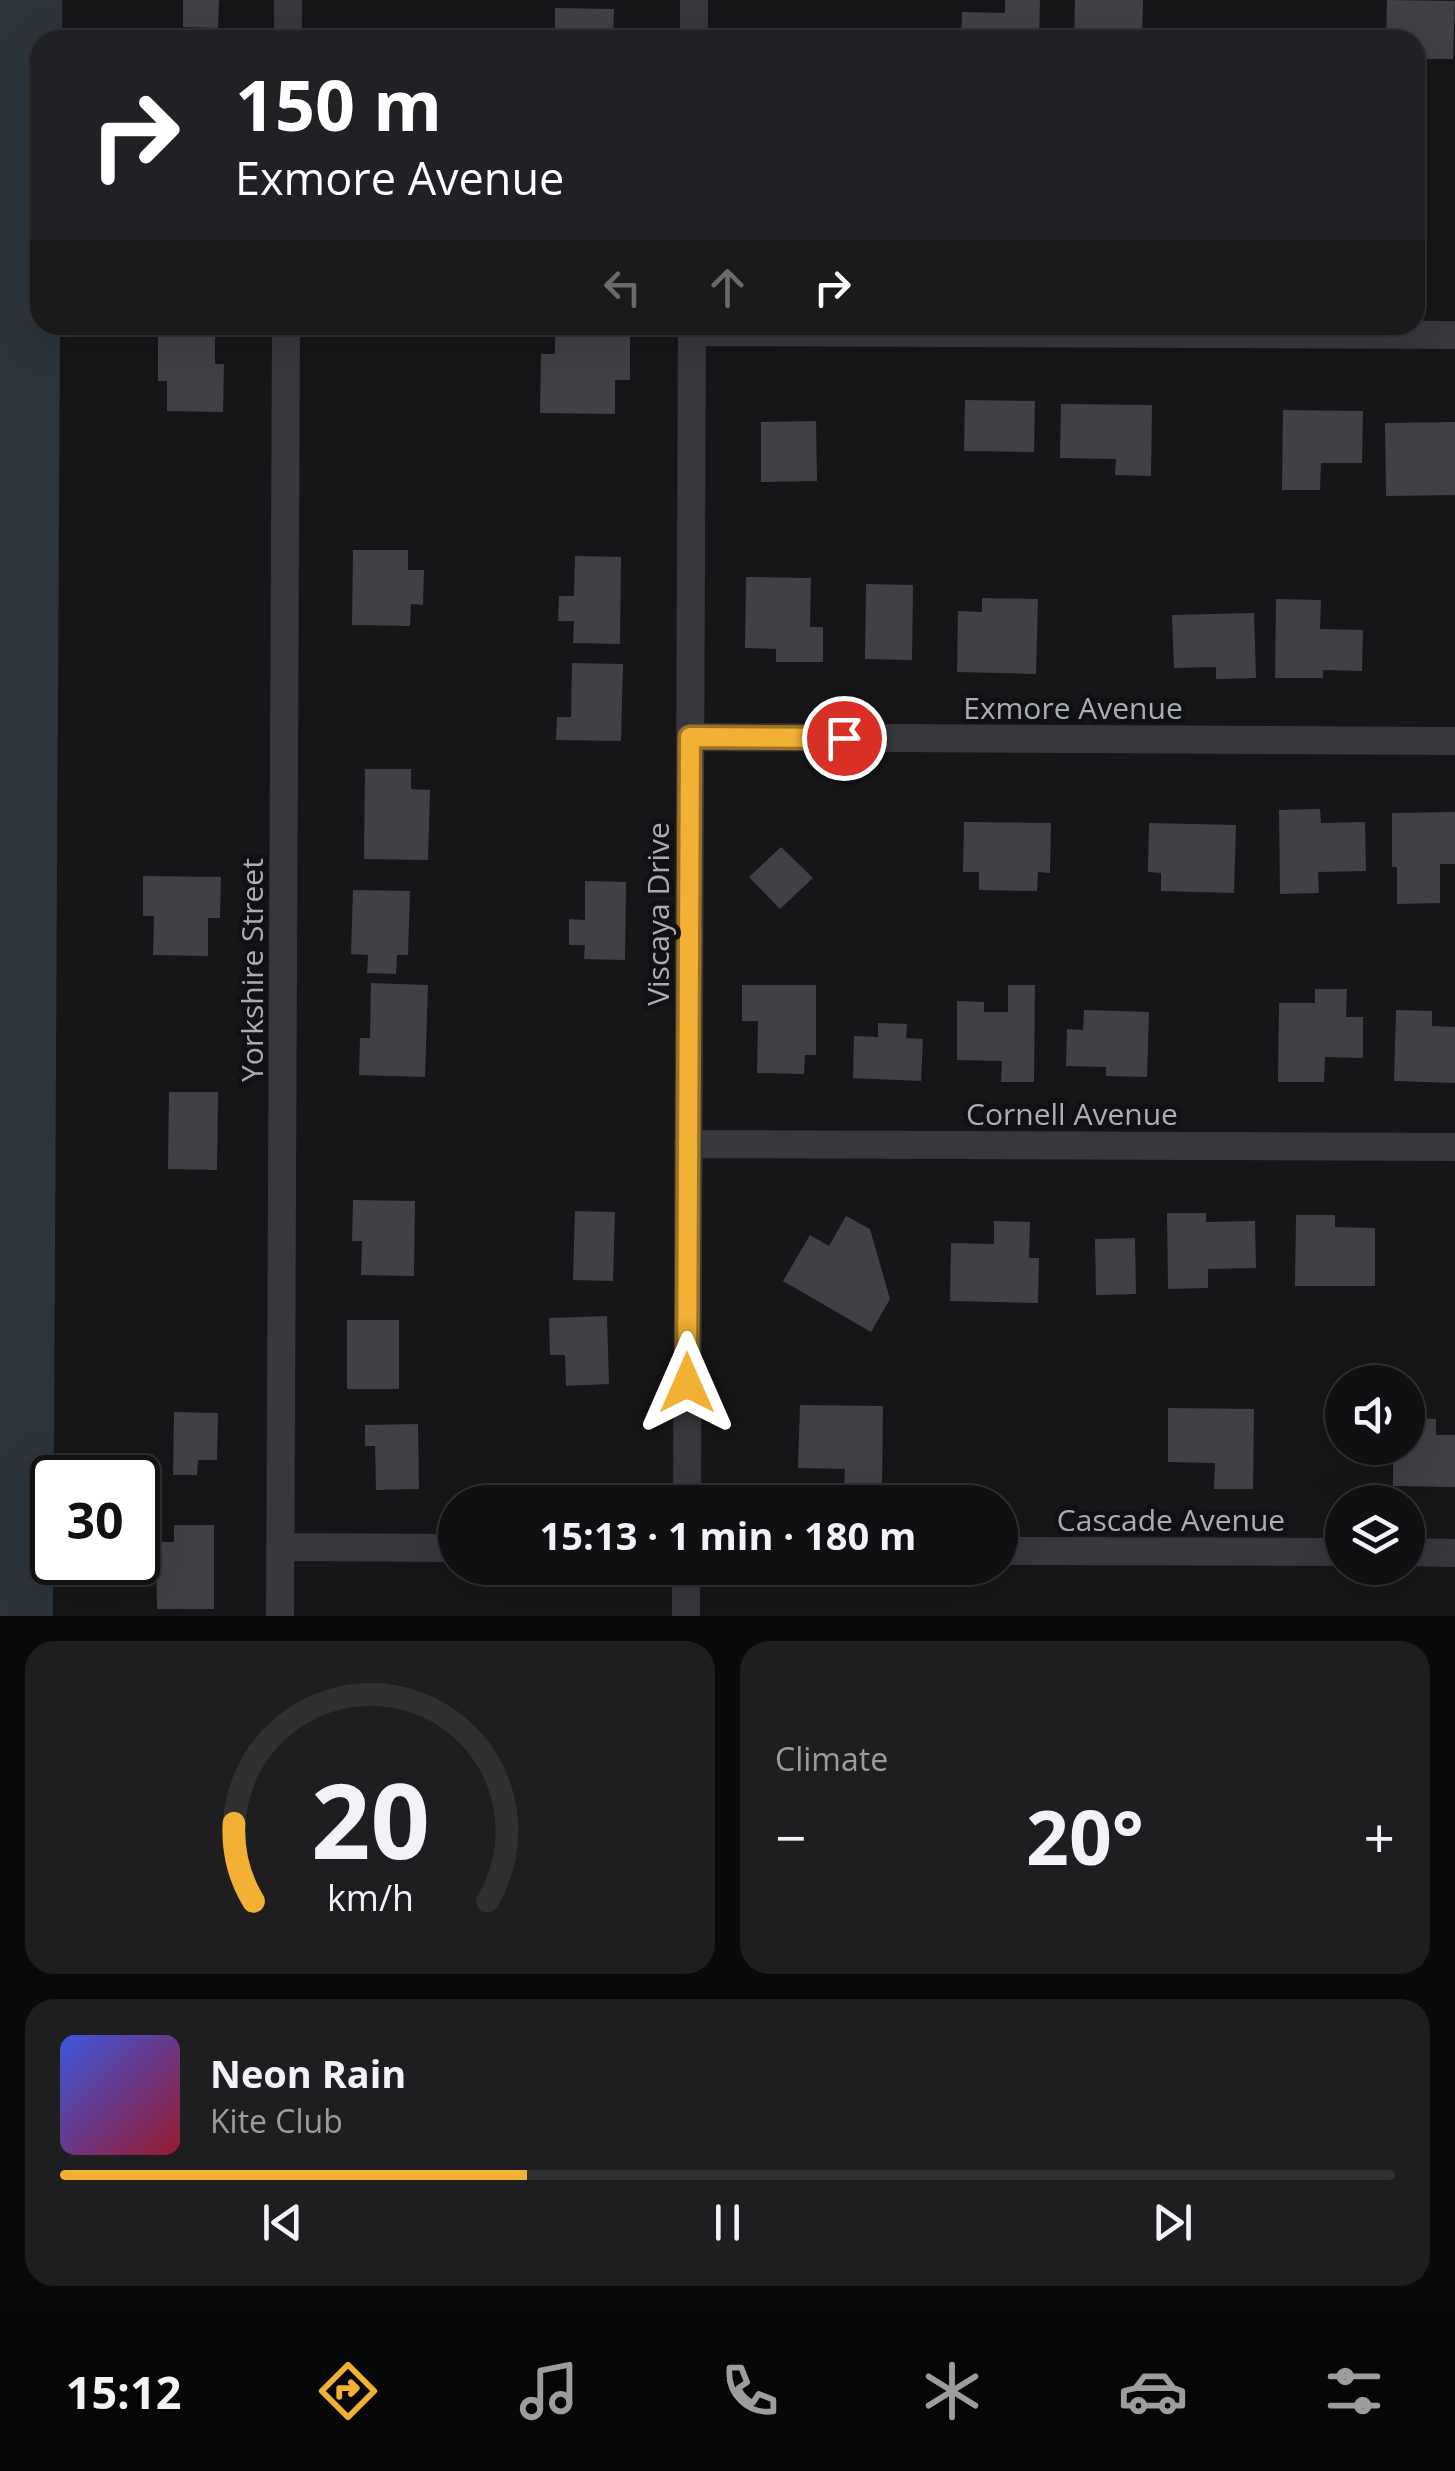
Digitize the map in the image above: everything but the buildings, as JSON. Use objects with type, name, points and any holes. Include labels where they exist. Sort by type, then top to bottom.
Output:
[{"type":"street","points":[[288,0],[288,30]]},
{"type":"street","points":[[694,0],[694,30]]},
{"type":"street","name":"Yorkshire Street","points":[[280,1616],[286,335]]},
{"type":"street","name":"Viscaya Drive","points":[[687,1485],[692,335]]},
{"type":"street","points":[[1425,335],[1455,335]]},
{"type":"street","name":"Exmore Avenue","points":[[690,737],[1455,741]]},
{"type":"street","name":"Cornell Avenue","points":[[688,1144],[1455,1147]]},
{"type":"street","points":[[280,1547],[438,1548]]},
{"type":"street","name":"Cascade Avenue","points":[[1018,1550],[1325,1552]]},
{"type":"street","points":[[1425,1552],[1455,1552]]},
{"type":"street","points":[[686,1585],[686,1616]]},
{"type":"shaded area","points":[[0,0],[62,0],[62,30],[30,30],[30,335],[60,335],[54,1455],[30,1455],[30,1585],[53,1585],[53,1616],[0,1616]]},
{"type":"route","points":[[687,1383],[690,737],[844,738]]}]
